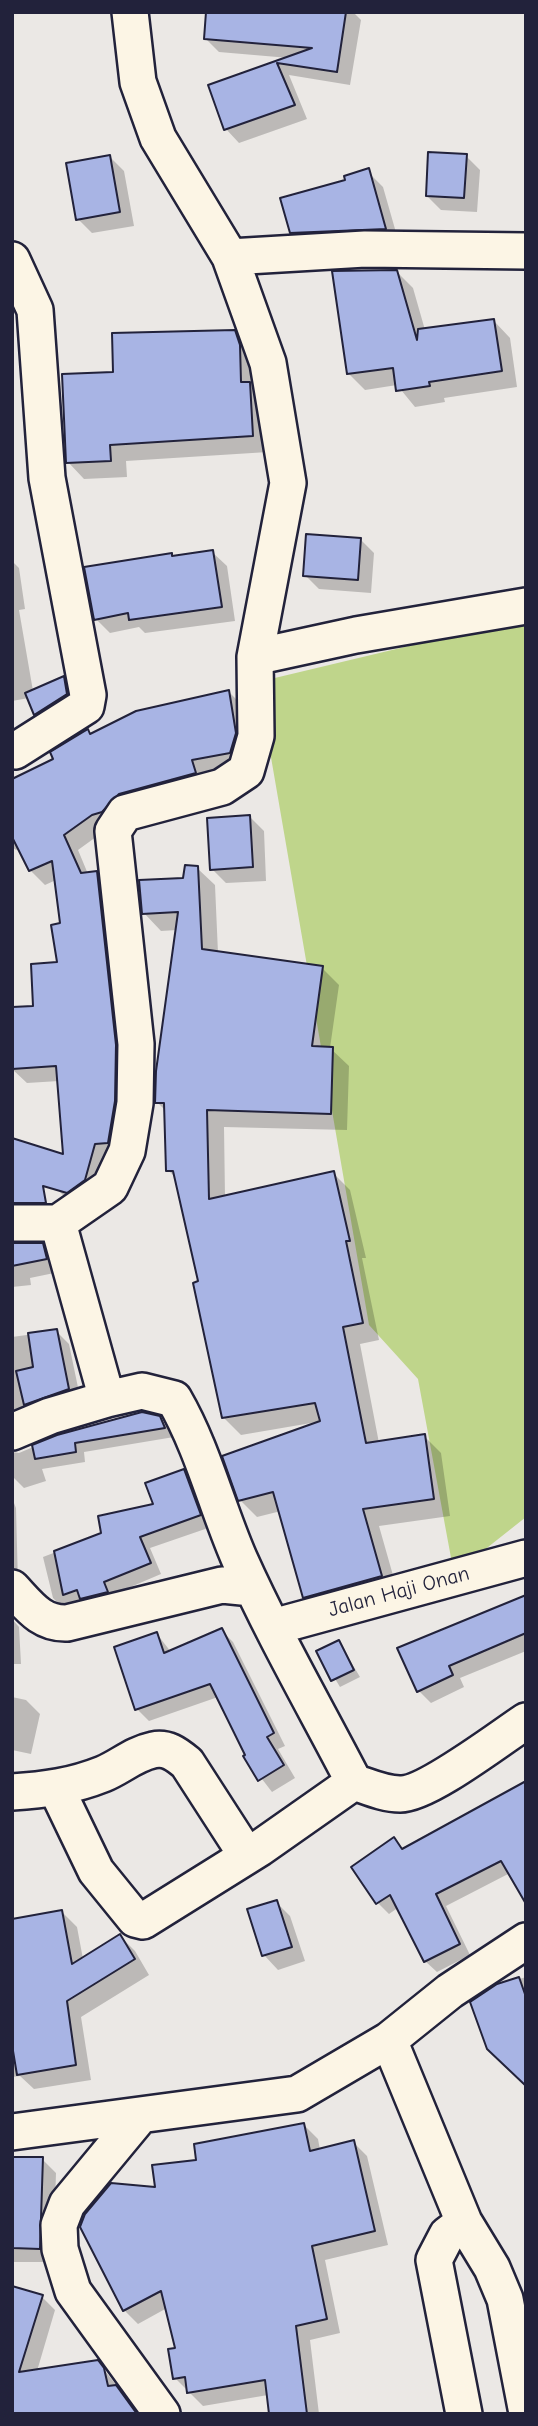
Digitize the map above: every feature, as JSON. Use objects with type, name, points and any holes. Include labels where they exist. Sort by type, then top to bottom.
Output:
[{"type":"street","points":[[12,1223],[58,1223],[110,1187],[127,1151],[135,1102],[136,1044],[113,831],[125,813],[222,787],[246,771],[256,736],[255,657],[288,482],[268,363],[230,257],[158,138],[138,82],[130,12]]},
{"type":"street","points":[[230,257],[365,249],[526,251]]},
{"type":"street","points":[[12,260],[34,310],[47,478],[88,695],[86,706],[15,751]]},
{"type":"street","points":[[255,657],[356,635],[526,606]]},
{"type":"street","points":[[58,1223],[107,1399]]},
{"type":"street","points":[[12,1432],[50,1416],[142,1391],[174,1399],[196,1441],[221,1517],[252,1588],[354,1782],[403,1795],[430,1784],[526,1721]]},
{"type":"street","name":"Jalan Haji Onan","points":[[273,1627],[525,1561]]},
{"type":"street","points":[[12,1588],[36,1615],[52,1623],[67,1623],[222,1585],[252,1588]]},
{"type":"street","points":[[12,1792],[57,1790],[105,1773],[134,1756],[154,1749],[173,1752],[187,1763],[247,1856]]},
{"type":"street","points":[[57,1790],[96,1871],[139,1921],[154,1916],[247,1856],[354,1782]]},
{"type":"street","points":[[12,2132],[139,2117],[197,2105],[297,2094],[389,2040],[450,1991],[526,1941]]},
{"type":"street","points":[[389,2040],[464,2222],[492,2268],[505,2299],[526,2408]]},
{"type":"street","points":[[139,2117],[67,2204],[59,2225],[60,2249],[73,2291],[162,2414]]},
{"type":"street","points":[[464,2222],[447,2235],[434,2260],[464,2414]]},
{"type":"green space","points":[[526,618],[526,1517],[454,1574],[418,1379],[369,1325],[258,682]]},
{"type":"building","points":[[206,12],[346,12],[337,72],[277,63],[295,105],[224,130],[208,85],[312,48],[204,39]]},
{"type":"building","points":[[428,152],[467,154],[464,198],[426,196]]},
{"type":"building","points":[[110,155],[120,212],[76,220],[66,163]]},
{"type":"building","points":[[369,168],[386,229],[290,233],[280,198],[345,180],[344,176]]},
{"type":"building","points":[[397,270],[417,340],[418,329],[494,319],[502,371],[429,382],[430,386],[396,391],[393,368],[347,374],[332,271]]},
{"type":"building","points":[[235,330],[240,345],[241,382],[250,382],[253,436],[110,445],[111,461],[66,463],[62,374],[113,372],[112,333]]},
{"type":"building","points":[[306,534],[361,538],[358,580],[303,576]]},
{"type":"building","points":[[213,550],[222,607],[129,620],[128,613],[94,620],[84,567],[172,553],[172,556]]},
{"type":"building","points":[[64,676],[67,694],[34,715],[25,693]]},
{"type":"building","points":[[229,690],[236,733],[230,753],[192,760],[196,773],[119,794],[102,812],[92,815],[64,835],[81,873],[97,871],[116,1045],[115,1101],[108,1143],[95,1144],[85,1180],[67,1193],[43,1186],[46,1203],[12,1203],[12,1138],[63,1154],[56,1066],[12,1069],[12,1007],[33,1006],[31,964],[57,962],[51,925],[60,923],[52,861],[29,871],[12,837],[12,779],[53,759],[50,752],[88,729],[90,734],[136,711]]},
{"type":"building","points":[[250,815],[253,867],[210,870],[207,818]]},
{"type":"building","points":[[185,865],[198,866],[202,949],[323,966],[312,1046],[333,1047],[331,1114],[207,1110],[209,1199],[334,1171],[350,1241],[346,1241],[363,1323],[343,1327],[366,1443],[425,1434],[434,1499],[363,1509],[382,1576],[303,1598],[273,1492],[238,1501],[222,1456],[320,1421],[315,1403],[222,1418],[193,1283],[198,1281],[173,1171],[166,1171],[164,1103],[155,1103],[156,1071],[178,912],[142,914],[139,880],[183,878]]},
{"type":"building","points":[[12,1243],[43,1243],[47,1259],[12,1266]]},
{"type":"building","points":[[57,1329],[69,1389],[24,1405],[16,1371],[33,1367],[28,1333]]},
{"type":"building","points":[[142,1412],[160,1416],[165,1428],[75,1443],[76,1452],[35,1459],[32,1445],[57,1435]]},
{"type":"building","points":[[184,1469],[201,1515],[140,1537],[151,1563],[104,1582],[108,1592],[80,1599],[77,1590],[63,1595],[54,1551],[101,1533],[98,1516],[153,1504],[145,1483]]},
{"type":"building","points":[[526,1595],[526,1633],[449,1666],[453,1675],[417,1692],[397,1648]]},
{"type":"building","points":[[222,1628],[274,1733],[267,1737],[284,1765],[258,1781],[243,1756],[245,1755],[210,1684],[135,1710],[114,1647],[157,1632],[164,1653]]},
{"type":"building","points":[[339,1640],[354,1670],[331,1681],[316,1651]]},
{"type":"building","points":[[526,1781],[526,1904],[501,1861],[436,1894],[460,1944],[424,1962],[390,1895],[376,1904],[351,1867],[394,1837],[402,1849]]},
{"type":"building","points":[[277,1900],[292,1947],[262,1956],[247,1909]]},
{"type":"building","points":[[62,1910],[72,1964],[120,1934],[135,1959],[67,2001],[76,2065],[17,2075],[12,2045],[12,1919]]},
{"type":"building","points":[[519,1977],[526,1997],[526,2086],[487,2049],[470,2002],[497,1984]]},
{"type":"building","points":[[304,2123],[310,2151],[354,2140],[375,2231],[312,2246],[327,2319],[296,2326],[307,2414],[269,2414],[265,2380],[187,2393],[185,2377],[173,2379],[168,2349],[175,2348],[161,2291],[123,2311],[80,2227],[85,2214],[111,2183],[155,2187],[152,2165],[196,2160],[194,2144]]},
{"type":"building","points":[[12,2157],[43,2157],[40,2249],[12,2248]]},
{"type":"building","points":[[12,2286],[43,2295],[19,2372],[98,2360],[104,2368],[108,2386],[116,2385],[137,2414],[12,2414]]}]
